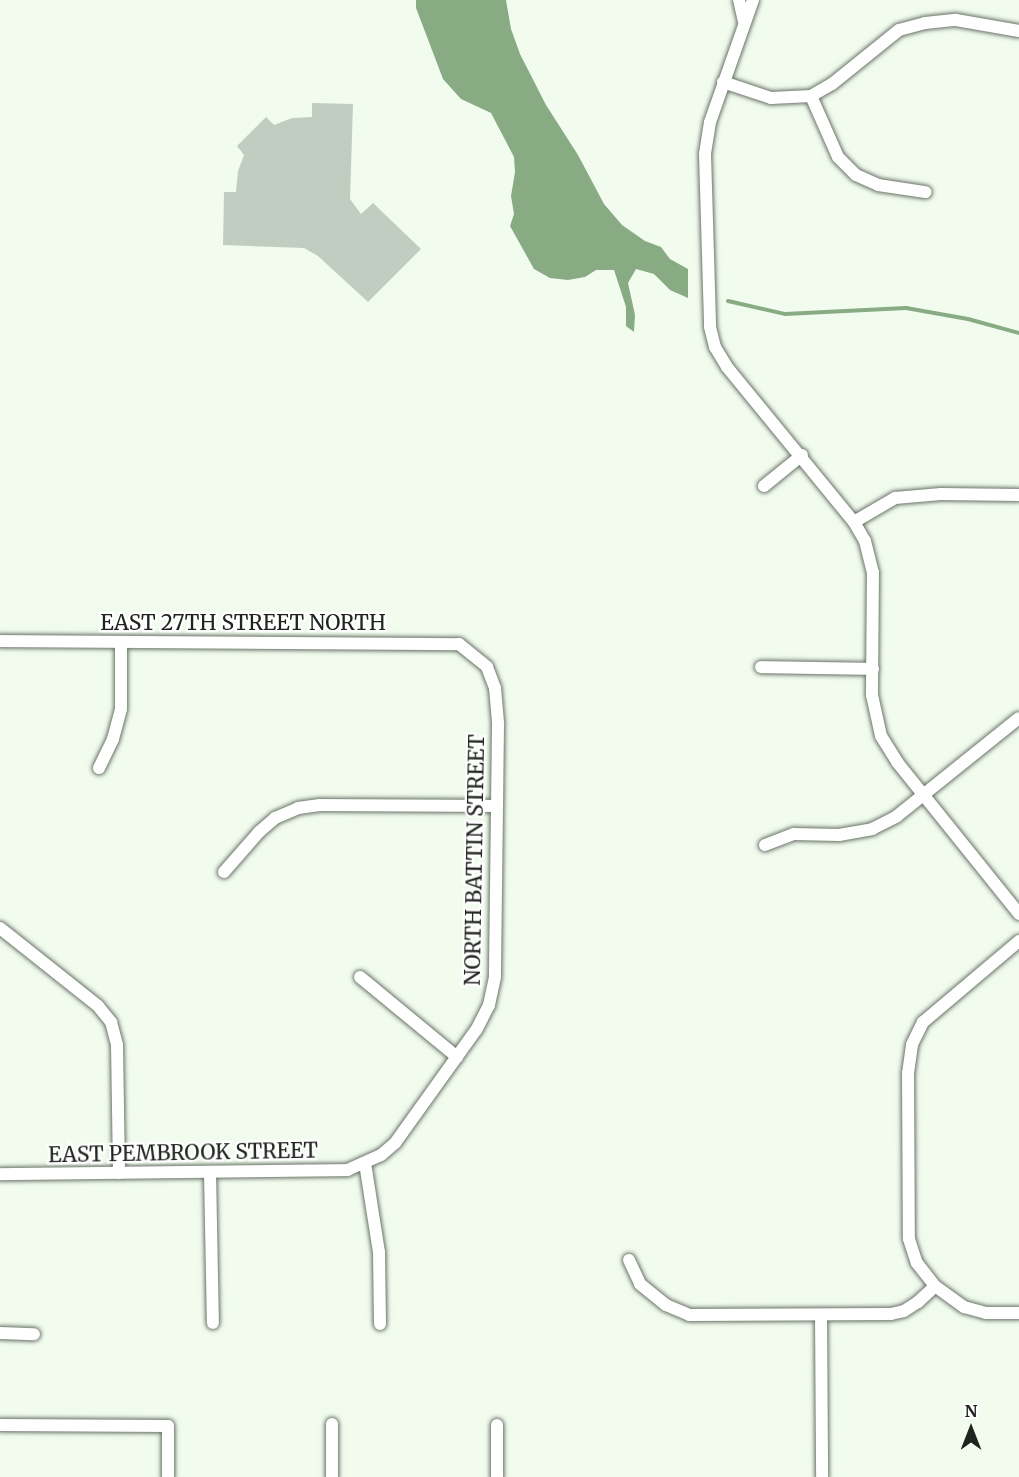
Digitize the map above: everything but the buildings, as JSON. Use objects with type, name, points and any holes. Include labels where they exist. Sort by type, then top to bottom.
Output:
[{"type":"street","points":[[739,0],[744,22]]},
{"type":"street","points":[[753,0],[710,122],[705,154],[710,327],[715,347],[727,367],[802,455],[854,522],[865,541],[873,572],[872,695],[881,736],[897,762],[1019,914]]},
{"type":"street","points":[[723,82],[771,98],[811,96],[832,84],[882,42],[908,28],[926,22],[956,20],[1019,31]]},
{"type":"street","points":[[811,96],[838,157],[856,175],[878,185],[925,192]]},
{"type":"street","points":[[764,486],[802,455]]},
{"type":"street","points":[[854,522],[896,498],[941,494],[1019,495]]},
{"type":"street","name":"EAST 27TH STREET NORTH","points":[[0,641],[459,644],[481,660]]},
{"type":"street","points":[[99,768],[113,739],[121,709],[121,642]]},
{"type":"street","name":"NORTH BATTIN STREET","points":[[365,1163],[381,1155],[395,1143],[476,1030],[489,1005],[495,977],[498,725],[495,688],[487,667],[481,660]]},
{"type":"street","points":[[762,667],[873,669]]},
{"type":"street","points":[[765,844],[794,834],[839,835],[872,829],[897,816],[1019,718]]},
{"type":"street","points":[[224,872],[259,832],[275,818],[298,808],[320,805],[497,806]]},
{"type":"street","points":[[0,928],[98,1006],[111,1022],[117,1045],[119,1173]]},
{"type":"street","points":[[1019,941],[923,1022],[912,1045],[908,1073],[909,1239],[917,1263],[935,1286],[964,1307],[986,1313],[1019,1313]]},
{"type":"street","points":[[360,977],[457,1057]]},
{"type":"street","points":[[365,1163],[379,1252],[380,1324]]},
{"type":"street","name":"EAST PEMBROOK STREET","points":[[0,1174],[338,1170],[365,1163]]},
{"type":"street","points":[[210,1172],[213,1323]]},
{"type":"street","points":[[629,1260],[640,1284],[666,1305],[690,1315],[891,1314],[904,1311],[935,1286]]},
{"type":"street","points":[[820,1315],[822,1477]]},
{"type":"street","points":[[0,1333],[34,1334]]},
{"type":"street","points":[[332,1424],[332,1477]]},
{"type":"street","points":[[0,1425],[168,1426],[168,1477]]},
{"type":"street","points":[[497,1425],[497,1477]]},
{"type":"shaded area","points":[[416,0],[506,0],[511,29],[520,54],[546,105],[578,155],[604,204],[622,225],[645,241],[661,247],[670,259],[688,269],[688,298],[670,290],[654,274],[636,269],[628,283],[635,315],[634,332],[626,326],[626,307],[614,270],[596,270],[585,277],[568,280],[550,278],[534,269],[510,226],[514,214],[511,196],[515,172],[514,157],[491,113],[461,99],[443,79],[416,8]]},
{"type":"waterway","points":[[728,301],[785,314],[906,308],[968,319],[1019,333]]}]
